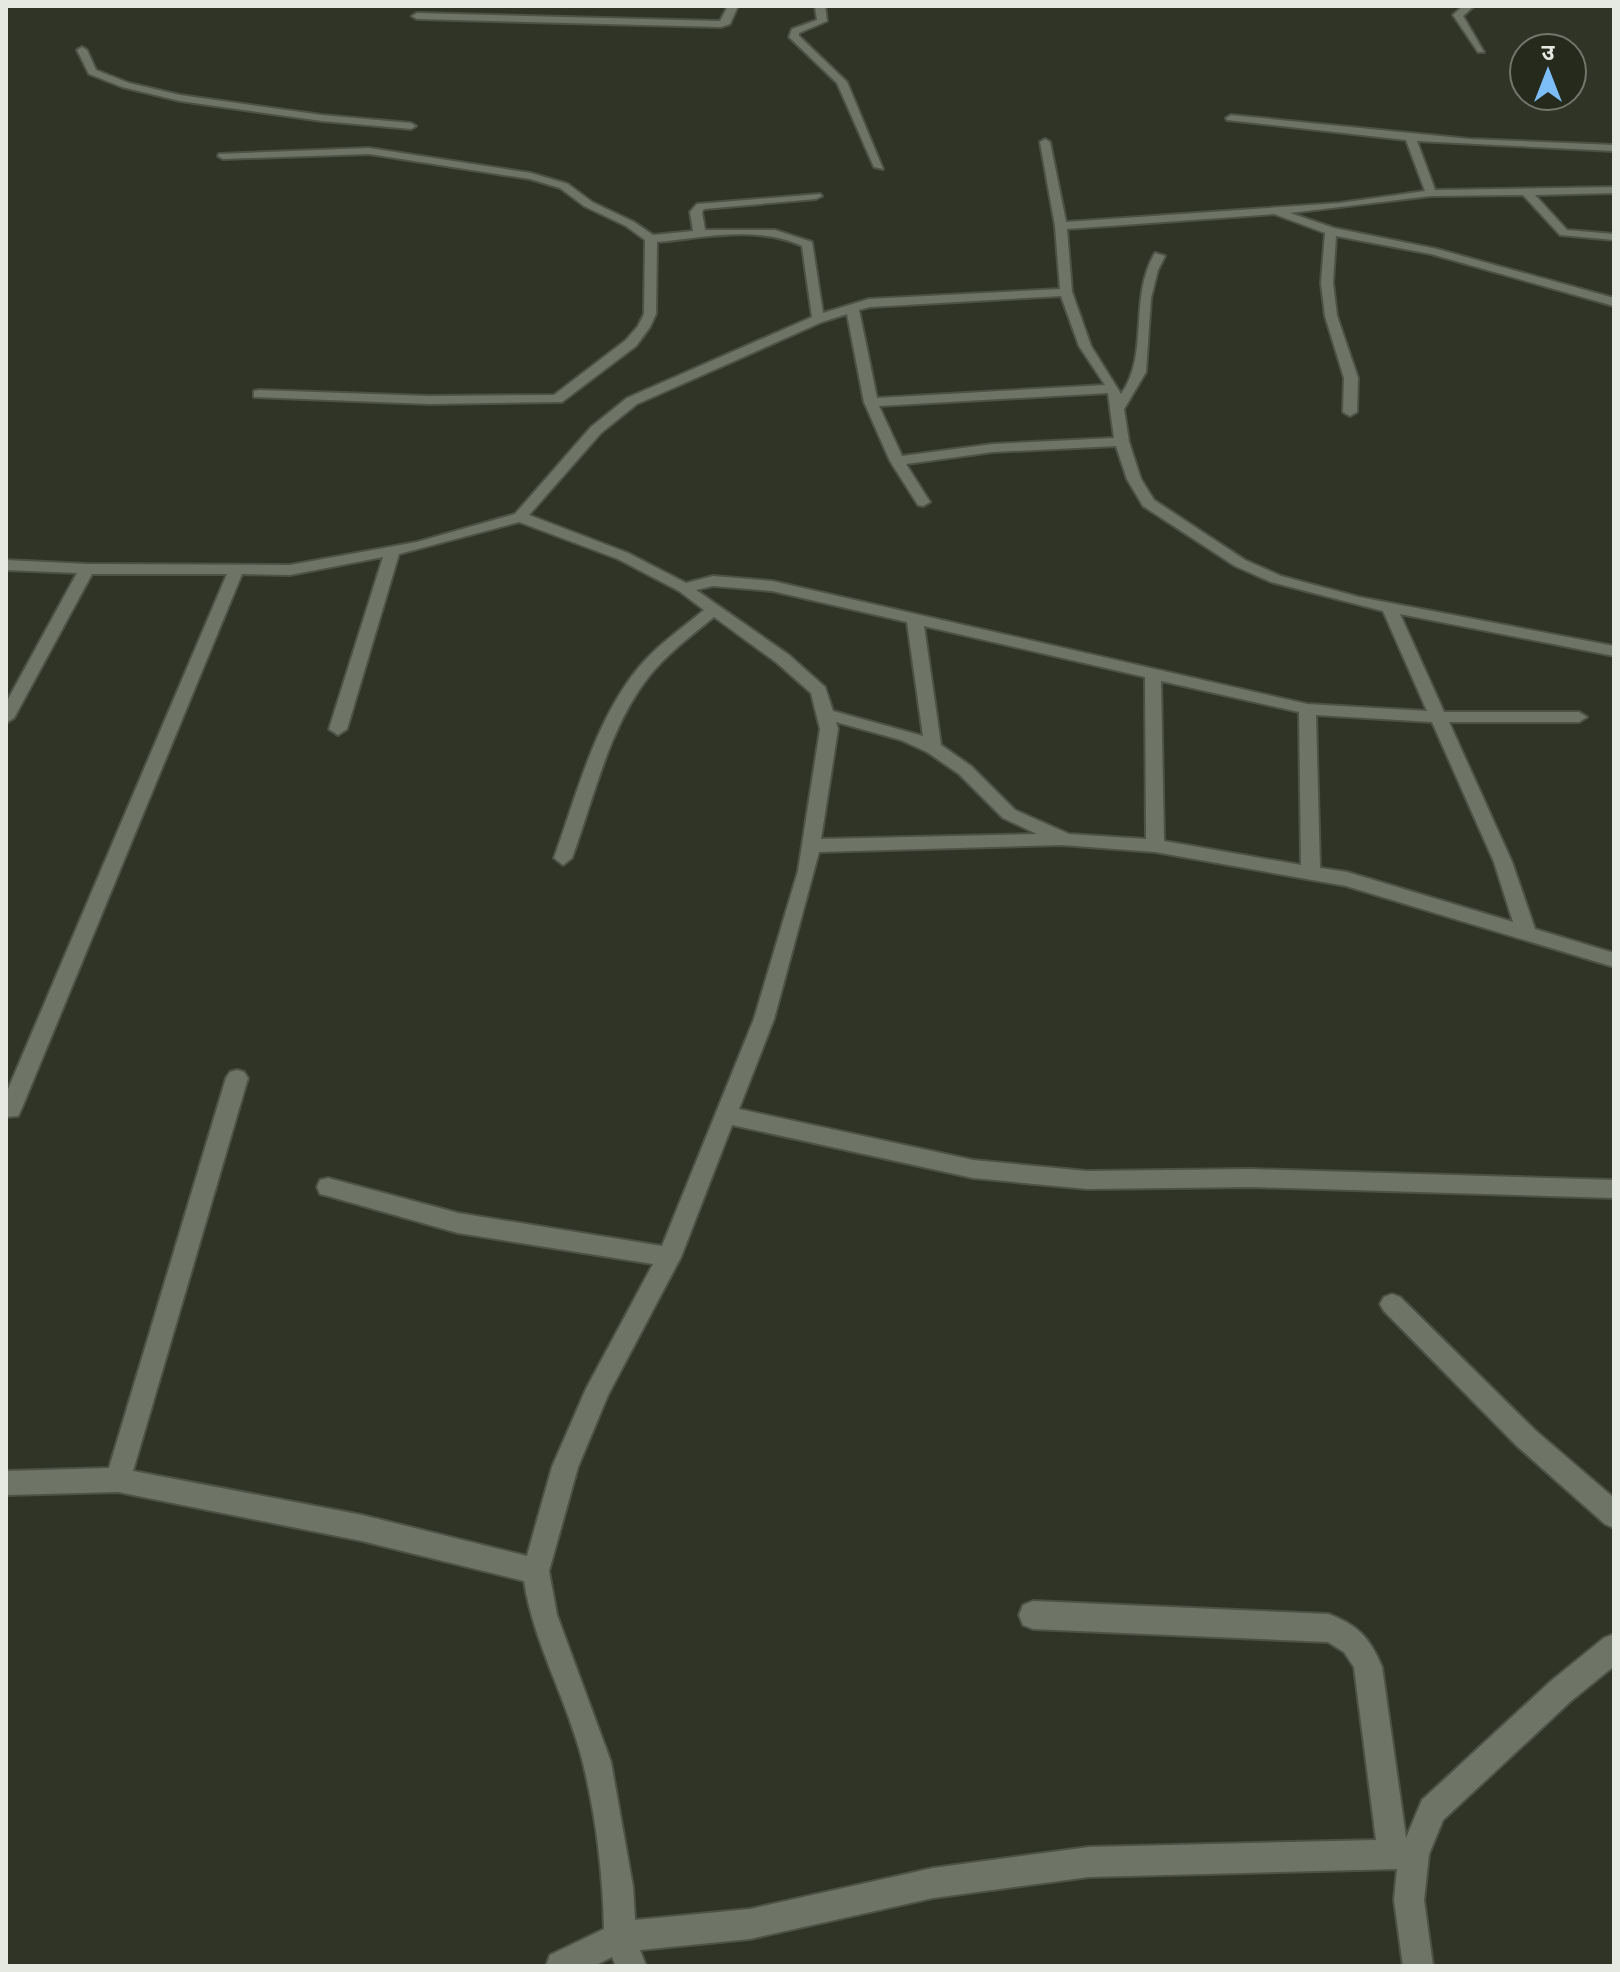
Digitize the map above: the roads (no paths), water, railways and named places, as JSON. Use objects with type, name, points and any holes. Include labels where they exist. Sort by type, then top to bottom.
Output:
[{"type":"street","points":[[536,19],[544,6]]},
{"type":"street","points":[[632,22],[637,6]]},
{"type":"street","points":[[417,16],[721,24],[727,22],[733,6]]},
{"type":"street","points":[[820,6],[822,21],[795,31],[794,37],[842,82],[879,167]]},
{"type":"street","points":[[1469,6],[1458,15],[1481,50]]},
{"type":"street","points":[[82,50],[92,72],[134,87],[201,101],[344,122],[411,126]]},
{"type":"street","points":[[1231,118],[1411,139],[1559,148],[1614,148]]},
{"type":"street","points":[[334,132],[344,122]]},
{"type":"street","points":[[1411,139],[1431,193]]},
{"type":"street","points":[[312,151],[323,142]]},
{"type":"street","points":[[1045,142],[1061,226],[1066,292],[1085,346],[1114,389],[1122,442],[1134,479],[1148,503],[1217,548],[1276,579],[1389,607],[1614,651]]},
{"type":"street","points":[[223,156],[369,151],[549,180],[564,186],[588,204],[630,224],[651,239],[781,234],[797,237],[808,244],[818,319]]},
{"type":"street","points":[[1525,190],[1564,233],[1614,237]]},
{"type":"street","points":[[1061,226],[1339,206],[1431,193],[1614,190]]},
{"type":"street","points":[[700,236],[696,212],[701,206],[816,196]]},
{"type":"street","points":[[1272,210],[1331,231],[1433,251],[1614,302]]},
{"type":"street","points":[[1331,231],[1327,283],[1331,316],[1351,378],[1350,412]]},
{"type":"street","points":[[259,394],[429,400],[557,399],[631,343],[644,327],[650,314],[651,239]]},
{"type":"street","points":[[1117,409],[1134,386],[1140,371],[1146,287],[1150,270],[1159,256]]},
{"type":"street","points":[[6,565],[87,569],[290,570],[393,550],[520,517],[596,430],[632,401],[818,319],[852,308],[908,300],[1066,292]]},
{"type":"street","points":[[852,308],[871,402],[897,461],[923,502]]},
{"type":"street","points":[[871,402],[1114,389]]},
{"type":"street","points":[[897,461],[993,448],[1122,442]]},
{"type":"street","points":[[520,517],[623,556],[684,588],[783,659],[819,691],[829,729],[807,871],[764,1019],[669,1257],[587,1415],[565,1467],[536,1571],[543,1615],[600,1775],[618,1887],[620,1937],[631,1966]]},
{"type":"street","points":[[338,729],[393,550]]},
{"type":"street","points":[[6,718],[87,569]]},
{"type":"street","points":[[10,1110],[236,571]]},
{"type":"street","points":[[684,588],[713,581],[772,586],[1307,709],[1438,717],[1579,717]]},
{"type":"street","points":[[1389,607],[1503,862],[1527,935]]},
{"type":"street","points":[[563,858],[612,727],[638,679],[714,609]]},
{"type":"street","points":[[915,620],[933,748]]},
{"type":"street","points":[[1153,672],[1155,846]]},
{"type":"street","points":[[1307,709],[1311,872]]},
{"type":"street","points":[[825,714],[907,736],[933,748],[965,770],[1009,814],[1066,840]]},
{"type":"street","points":[[810,846],[1066,840],[1155,846],[1347,879],[1614,960]]},
{"type":"street","points":[[118,1480],[237,1078]]},
{"type":"street","points":[[725,1115],[973,1169],[1087,1180],[1251,1178],[1614,1189]]},
{"type":"street","points":[[328,1187],[458,1223],[669,1257]]},
{"type":"street","points":[[1392,1304],[1527,1439],[1614,1515]]},
{"type":"street","points":[[6,1483],[118,1480],[362,1528],[536,1571]]},
{"type":"street","points":[[1033,1615],[1328,1628],[1345,1634],[1361,1649],[1368,1667],[1404,1854],[1418,1966]]},
{"type":"street","points":[[1404,1854],[1432,1810],[1561,1691],[1614,1648]]},
{"type":"street","points":[[561,1966],[620,1937],[750,1924],[933,1883],[1089,1862],[1404,1854]]}]
